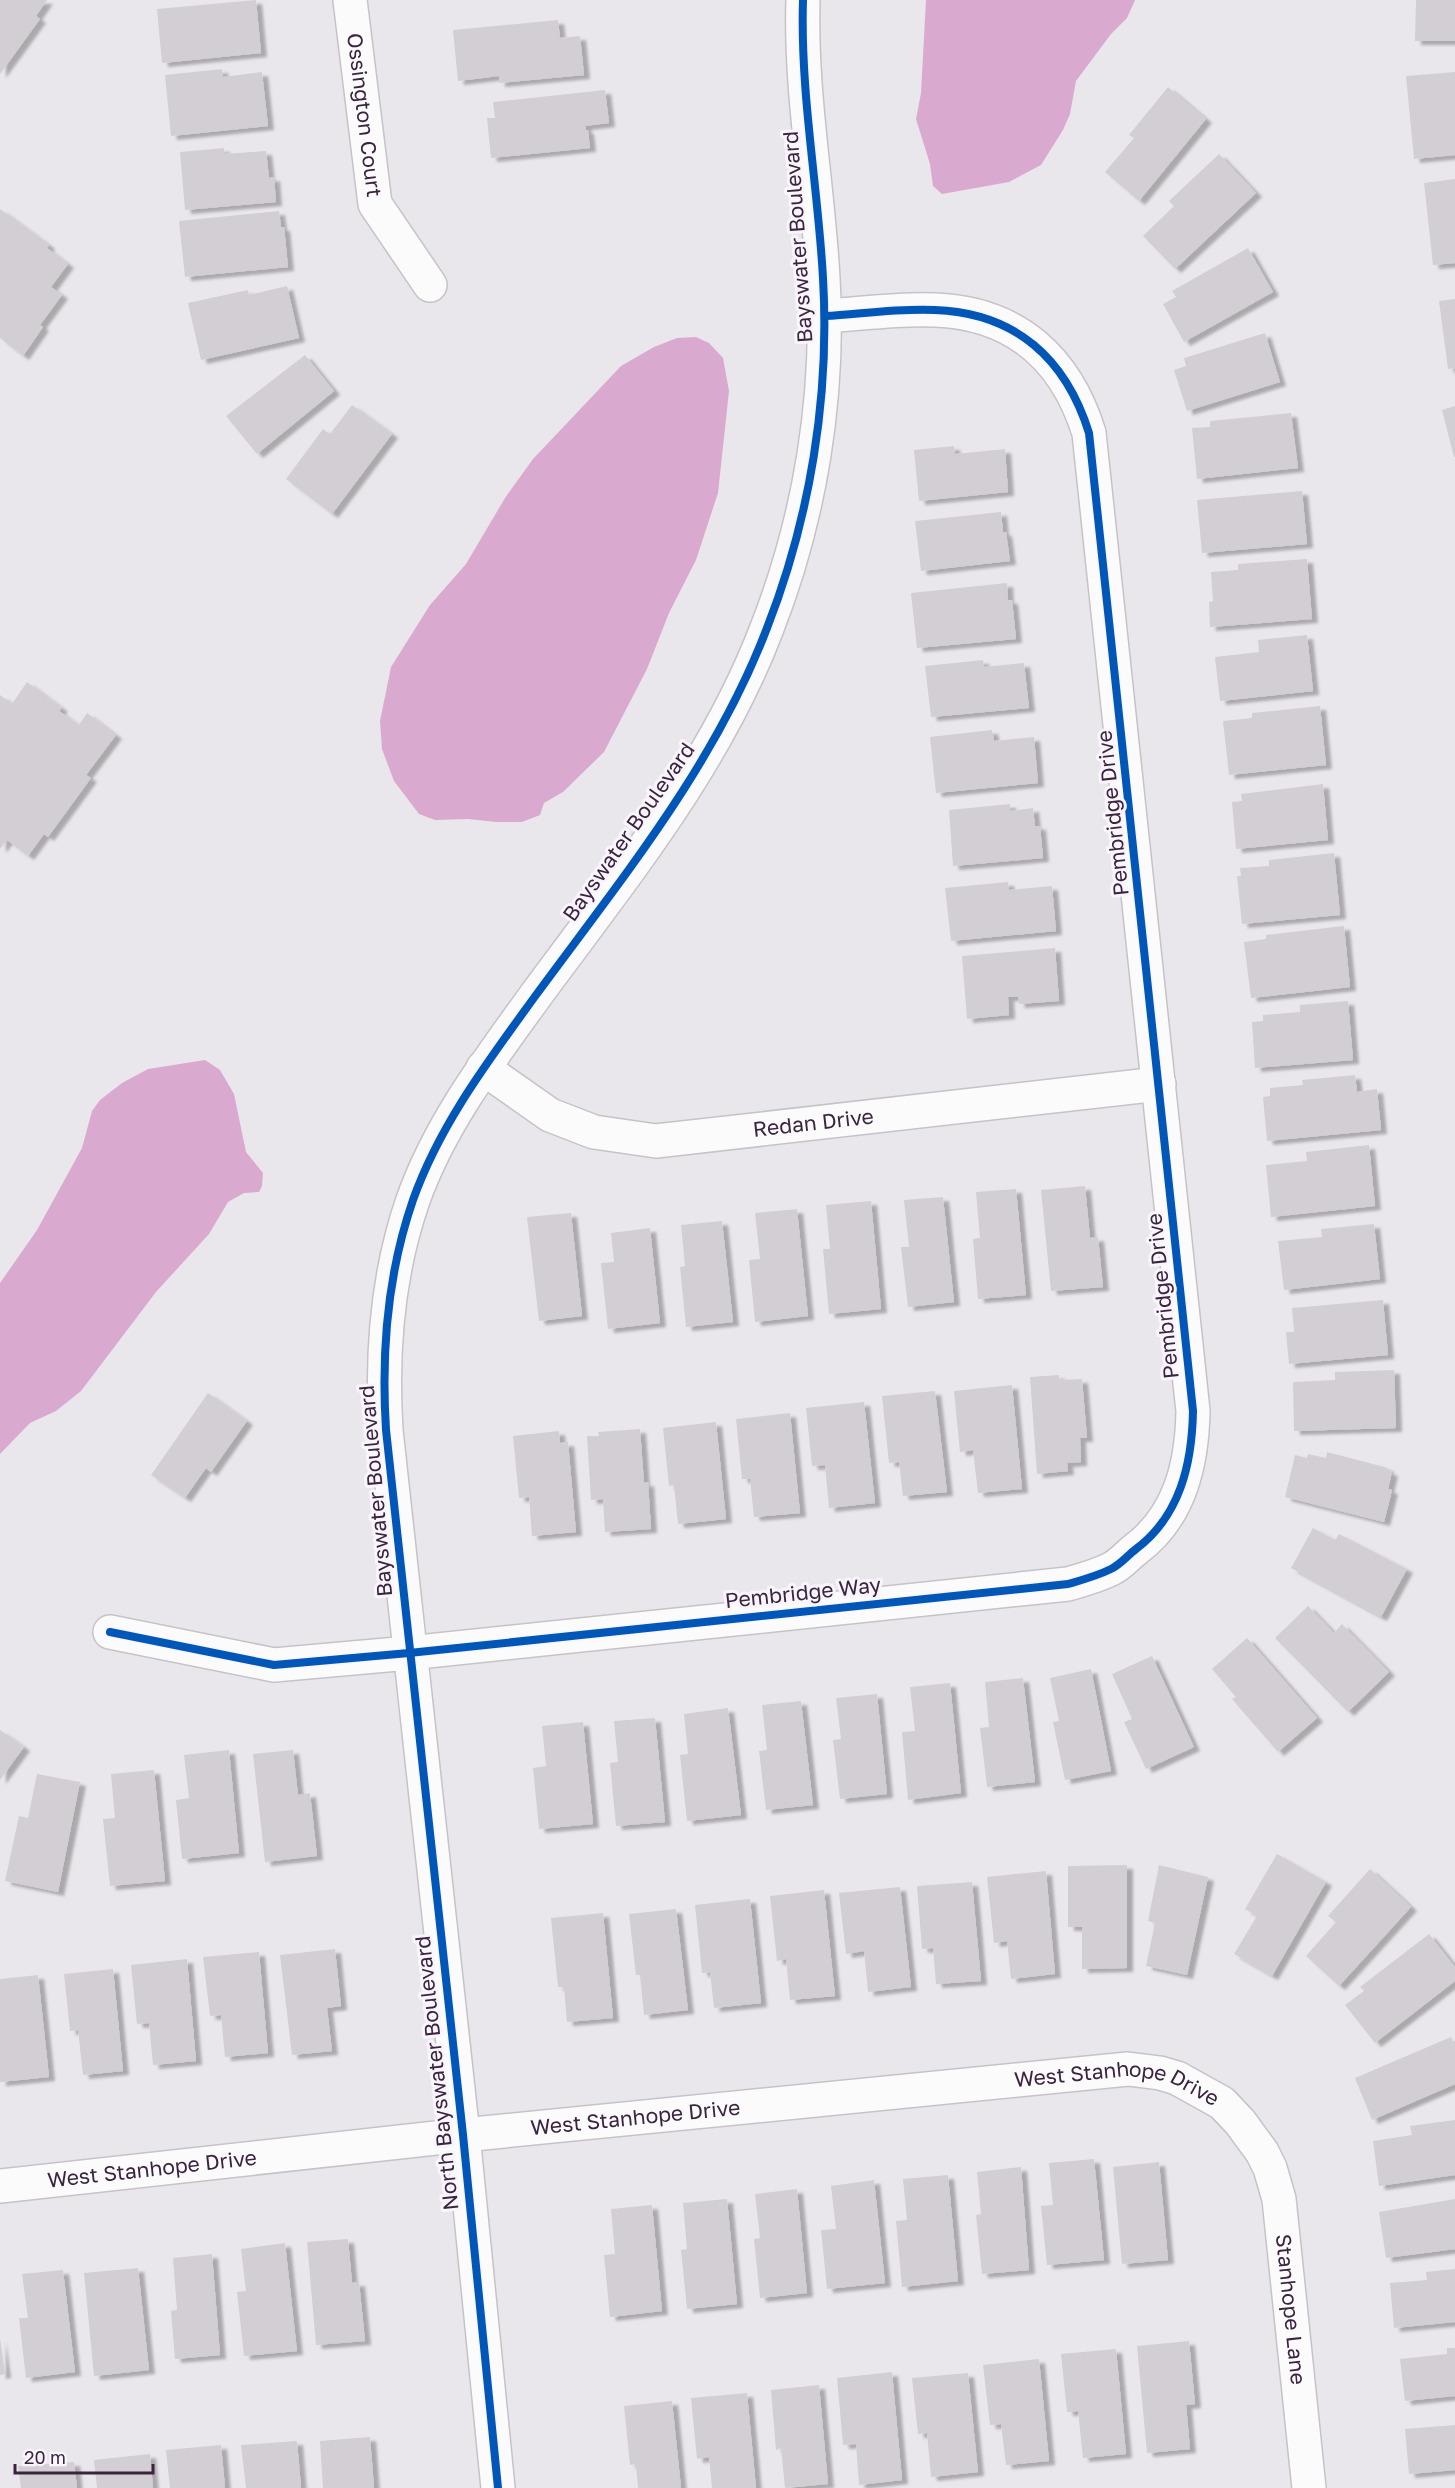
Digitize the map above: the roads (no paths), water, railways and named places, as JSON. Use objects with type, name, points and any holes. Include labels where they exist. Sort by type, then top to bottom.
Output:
[{"type":"street","name":"Ossington Court","points":[[350,0],[375,204],[430,285]]},
{"type":"street","name":"Bayswater Boulevard","points":[[409,1653],[386,1430],[383,1364],[388,1301],[396,1259],[414,1198],[439,1141],[483,1068],[666,818],[732,708],[782,589],[800,526],[816,441],[824,357],[825,315],[804,67],[803,0]]},
{"type":"street","name":"Pembridge Drive","points":[[825,315],[934,310],[956,312],[1016,331],[1034,344],[1063,376],[1074,392],[1089,434],[1093,454],[1193,1411],[1190,1460],[1177,1499],[1172,1507]]},
{"type":"street","name":"Redan Drive","points":[[483,1068],[550,1114],[594,1132],[656,1141],[1159,1084]]},
{"type":"street","name":"Pembridge Way","points":[[110,1632],[274,1665],[1068,1584],[1109,1570],[1122,1563],[1145,1543],[1164,1521],[1172,1507]]},
{"type":"street","name":"North Bayswater Boulevard","points":[[409,1653],[463,2135],[498,2488]]},
{"type":"street","name":"West Stanhope Drive","points":[[0,2186],[463,2135],[1128,2069],[1160,2073],[1177,2078],[1222,2103],[1250,2135]]},
{"type":"street","name":"Stanhope Lane","points":[[1250,2135],[1270,2168],[1279,2199],[1309,2488]]}]
